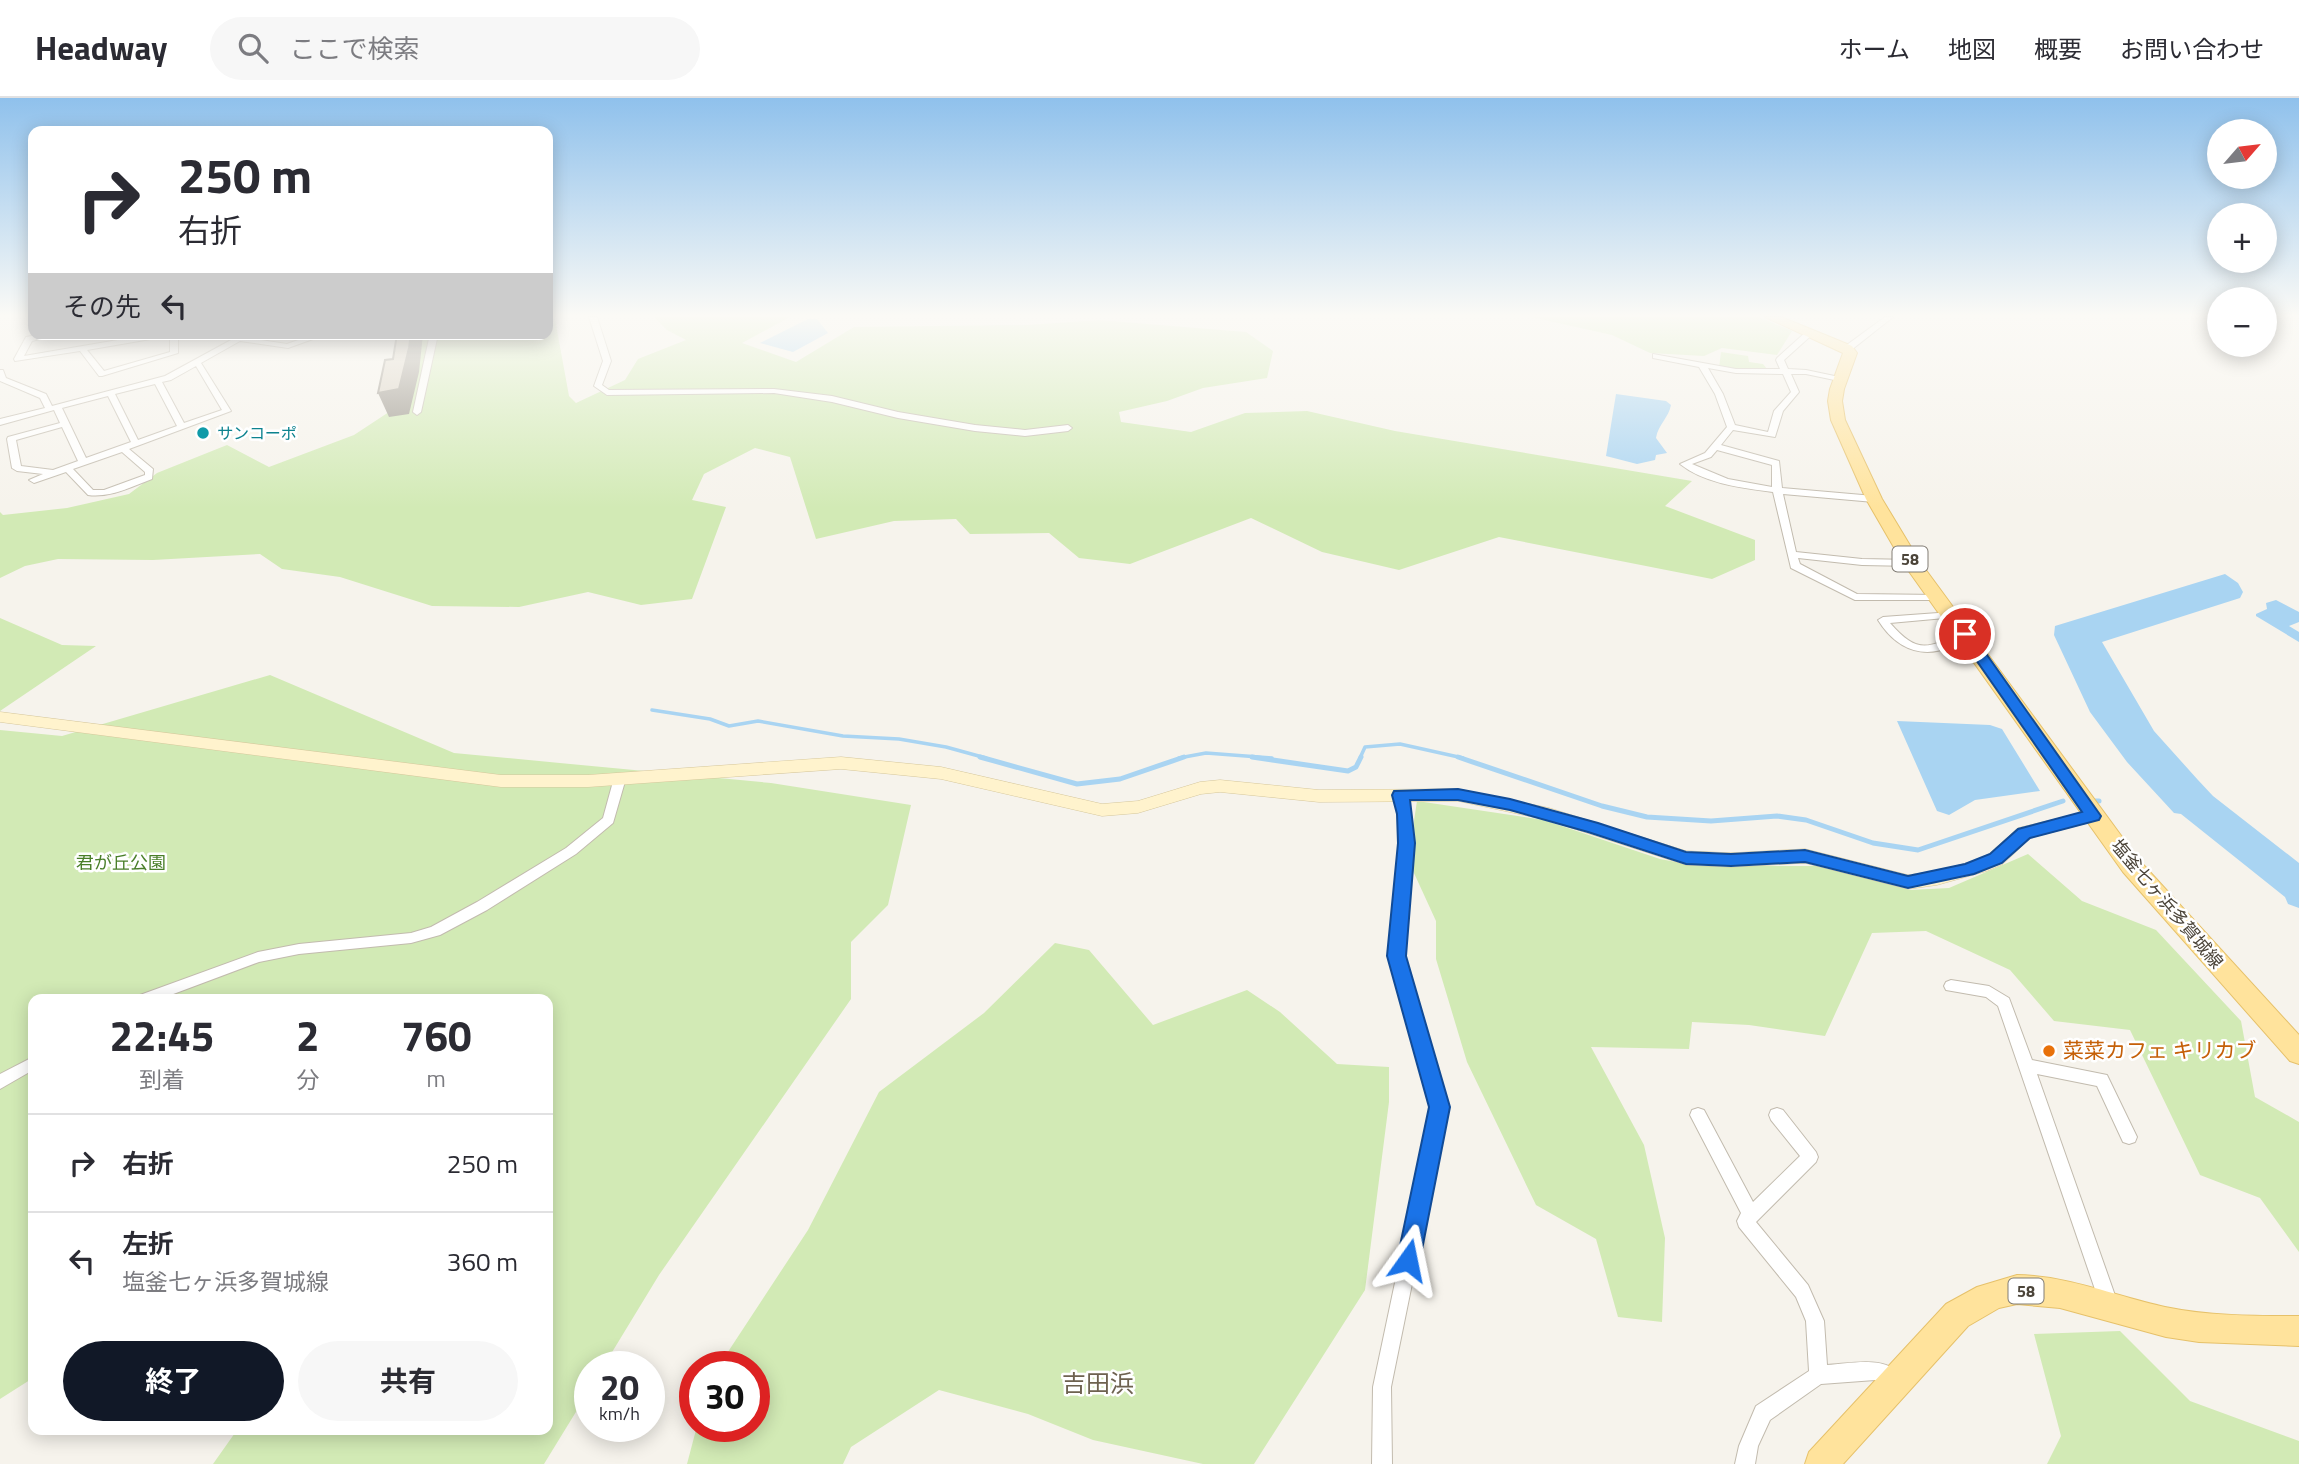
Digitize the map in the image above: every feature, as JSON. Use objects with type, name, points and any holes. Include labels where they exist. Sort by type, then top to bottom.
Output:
[{"type":"main road","name":"塩釜七ヶ浜多賀城線","points":[[1841,381],[1835,401],[1838,420],[1874,499],[1912,563],[1952,615],[2093,816],[2173,916],[2299,1053]]},
{"type":"main road","name":"58","points":[[1821,1464],[1957,1315],[1977,1302],[2001,1292],[2032,1290],[2109,1305],[2164,1321],[2189,1325],[2260,1332],[2299,1331]]},
{"type":"street","points":[[7,381],[43,396],[65,424],[83,463]]},
{"type":"street","points":[[0,422],[157,381],[182,427]]},
{"type":"street","points":[[34,480],[227,411],[208,381]]},
{"type":"street","points":[[417,412],[424,381]]},
{"type":"street","points":[[600,381],[598,386],[607,393],[774,391],[832,399],[898,415],[975,428],[1025,433],[1068,428]]},
{"type":"street","points":[[1712,381],[1720,394],[1731,427]]},
{"type":"street","points":[[1731,427],[1772,435],[1774,417],[1784,401],[1796,392],[1790,381]]},
{"type":"street","points":[[110,393],[136,444]]},
{"type":"street","points":[[56,472],[18,468],[11,439],[65,424]]},
{"type":"street","points":[[1731,427],[1717,447],[1685,464],[1715,478],[1777,489],[1874,499]]},
{"type":"street","points":[[1717,447],[1776,463],[1777,489],[1795,566],[1855,597],[1939,598]]},
{"type":"street","points":[[67,468],[92,493],[105,493],[149,477],[150,471],[123,448]]},
{"type":"street","points":[[1792,554],[1862,562],[1912,563]]},
{"type":"street","points":[[1952,615],[1883,620],[1888,628],[1916,650],[1930,651],[1965,634]]},
{"type":"street","points":[[0,717],[468,778],[543,783],[858,763],[941,773],[1102,810],[1138,807],[1200,788],[1220,786],[1319,796],[1458,795],[1592,827],[1686,858],[1731,860],[1805,856],[1908,882],[1937,878],[1980,866],[1996,859],[2024,833],[2093,816]]},
{"type":"street","points":[[158,994],[258,957],[299,949],[411,938],[435,931],[482,906],[571,850],[610,820],[620,778]]},
{"type":"street","points":[[1382,1464],[1382,1387],[1440,1107],[1396,956],[1406,843],[1405,814],[1400,795]]},
{"type":"street","points":[[1951,986],[1989,992],[2004,1002],[2109,1305]]},
{"type":"street","points":[[2025,1065],[2102,1080],[2129,1137]]},
{"type":"street","points":[[0,1082],[28,1066]]},
{"type":"street","points":[[1698,1115],[1751,1215]]},
{"type":"street","points":[[1777,1115],[1810,1157],[1745,1221],[1802,1291],[1815,1321],[1818,1375]]},
{"type":"street","points":[[1745,1464],[1749,1446],[1763,1413],[1818,1375],[1877,1371],[1895,1381]]},
{"type":"green space","points":[[397,381],[566,381],[569,396],[576,403],[623,381],[1249,381],[1203,388],[1167,401],[1119,412],[1121,422],[1191,432],[1245,413],[1307,411],[1395,431],[1692,481],[1665,506],[1755,540],[1755,560],[1712,579],[1499,537],[1399,570],[1322,552],[1251,518],[1130,564],[1079,558],[1049,533],[970,534],[956,519],[894,521],[816,539],[790,457],[755,448],[704,474],[692,500],[726,507],[692,599],[641,605],[588,592],[519,607],[432,606],[340,577],[282,569],[260,554],[153,560],[58,559],[25,566],[0,578],[0,512],[3,515],[67,508],[129,494],[157,473],[227,445],[269,467],[354,435],[395,408]]},
{"type":"green space","points":[[0,618],[62,645],[96,646],[0,711]]},
{"type":"green space","name":"君が丘公園","points":[[270,675],[454,753],[771,783],[911,805],[888,905],[851,942],[851,999],[659,1275],[613,1351],[574,1351],[574,1415],[544,1464],[213,1464],[233,1435],[553,1435],[553,994],[28,994],[28,1381],[0,1399],[0,730],[62,736]]},
{"type":"green space","points":[[1417,801],[1544,820],[1660,859],[1697,866],[1821,866],[1910,890],[1949,888],[2028,854],[2082,901],[2156,930],[2241,1021],[2255,1097],[2299,1122],[2299,1252],[2260,1198],[2200,1175],[2130,1030],[2054,1021],[2010,970],[1926,931],[1872,933],[1825,1036],[1749,1025],[1692,1022],[1689,1049],[1591,1047],[1644,1145],[1665,1238],[1662,1322],[1618,1317],[1596,1239],[1536,1205],[1467,1062],[1436,959],[1436,921],[1408,860]]},
{"type":"green space","points":[[1055,943],[1089,950],[1153,1025],[1247,990],[1280,1012],[1337,1064],[1389,1067],[1389,1102],[1365,1290],[1254,1464],[1203,1464],[1093,1440],[1028,1414],[939,1390],[851,1447],[843,1464],[687,1464],[693,1442],[770,1442],[770,1351],[729,1351],[808,1230],[879,1092],[984,1013]]},
{"type":"green space","points":[[2120,1331],[2190,1401],[2299,1441],[2299,1464],[2047,1464],[2061,1436],[2034,1334]]},
{"type":"water","points":[[1616,394],[1666,401],[1671,405],[1656,438],[1667,453],[1656,455],[1655,460],[1637,464],[1606,456]]},
{"type":"water","points":[[2225,574],[2238,583],[2243,592],[2240,598],[2102,642],[2154,731],[2213,796],[2299,863],[2299,908],[2288,904],[2285,897],[2181,814],[2174,813],[2127,762],[2090,712],[2054,635],[2055,626]]},
{"type":"water","points":[[2276,600],[2299,612],[2299,622],[2289,626],[2299,632],[2299,642],[2256,616],[2267,609],[2266,603]]},
{"type":"water","points":[[1897,721],[1990,725],[2002,729],[2040,791],[1975,800],[1949,815],[1937,811]]},
{"type":"building","points":[[381,381],[401,381],[399,389],[378,393]]},
{"type":"waterway","points":[[652,710],[710,719],[729,726],[758,721],[843,736],[899,739],[946,747],[986,758]]},
{"type":"waterway","points":[[1360,758],[1365,747],[1400,744],[1463,758]]},
{"type":"waterway","points":[[1184,757],[1206,753],[1272,758]]},
{"type":"waterway","points":[[980,757],[1077,784],[1120,779],[1184,757]]},
{"type":"waterway","points":[[1179,758],[1184,757]]},
{"type":"waterway","points":[[1252,757],[1348,771],[1356,767],[1361,757]]},
{"type":"waterway","points":[[1458,757],[1602,806],[1647,817],[1711,821],[1777,816],[1806,820],[1873,843],[1918,850],[2063,801]]},
{"type":"waterway","points":[[2092,801],[2099,801]]},
{"type":"place","name":"サンコーポ","points":[[203,433]]},
{"type":"place","name":"菜菜カフェ キリカブ","points":[[2049,1051]]},
{"type":"district","name":"吉田浜","points":[[1098,1384]]},
{"type":"route","points":[[1408,1260],[1440,1107],[1396,956],[1406,843],[1405,814],[1400,795],[1458,795],[1479,798],[1549,814],[1668,854],[1701,860],[1805,856],[1908,882],[1968,870],[1996,859],[2024,833],[2093,816],[1965,634]]}]
